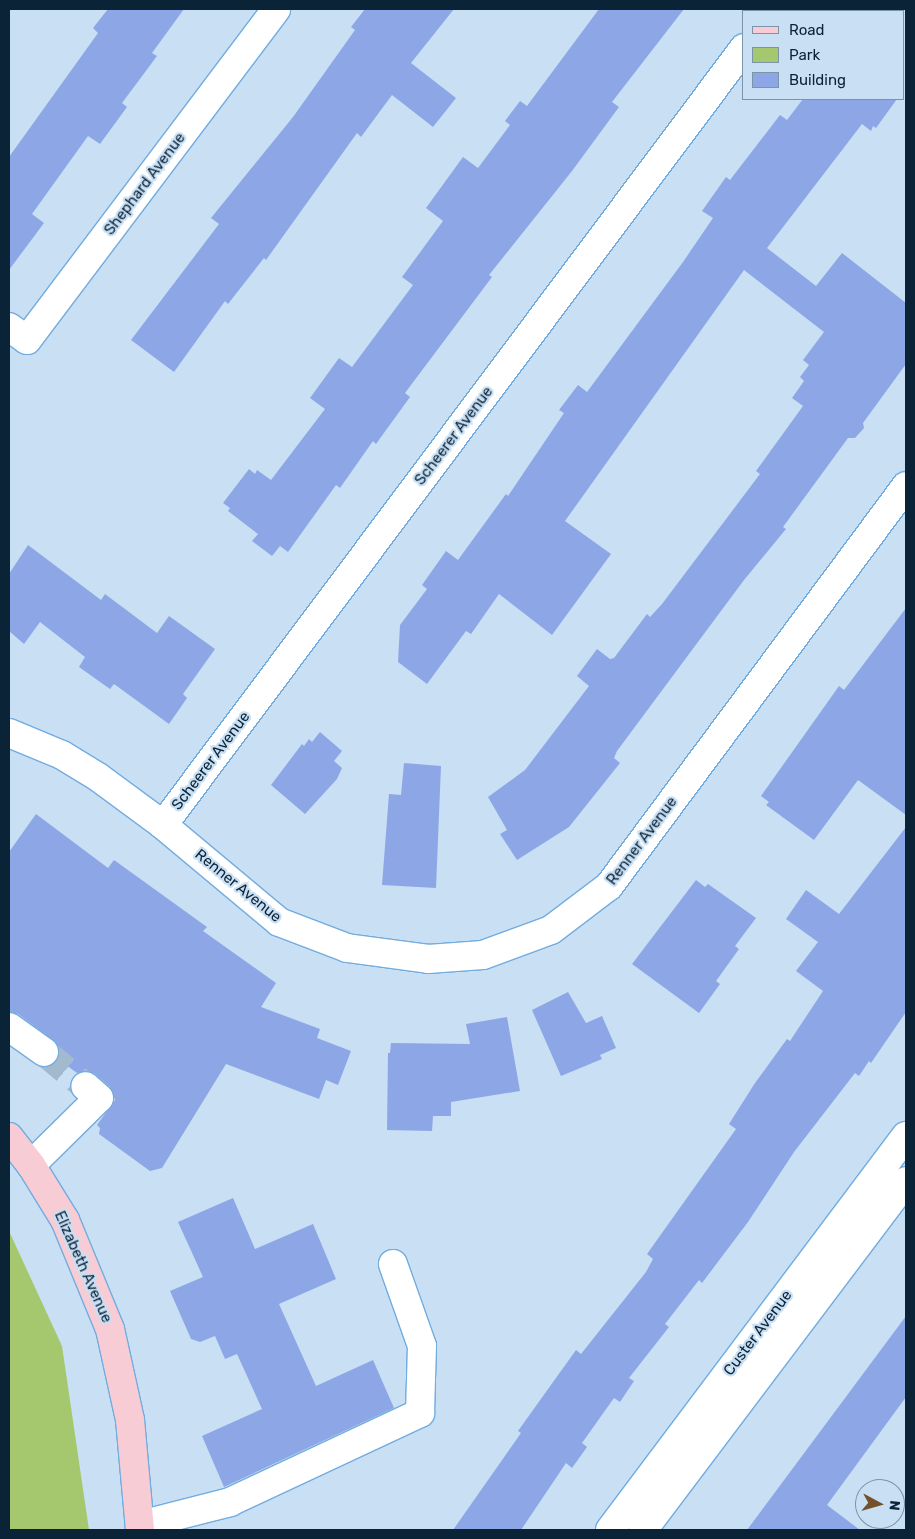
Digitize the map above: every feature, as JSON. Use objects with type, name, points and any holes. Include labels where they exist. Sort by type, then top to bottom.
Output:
[{"type":"main road","name":"Elizabeth Avenue","points":[[9,1136],[31,1164],[65,1220],[110,1329],[130,1420],[140,1528]]},
{"type":"street","name":"Shephard Avenue","points":[[9,327],[27,340],[276,9]]},
{"type":"street","name":"Scheerer Avenue","points":[[163,825],[742,51]]},
{"type":"street","name":"Renner Avenue","points":[[9,733],[62,756],[98,777],[163,825],[280,922],[347,948],[428,959],[483,955],[551,930],[609,886],[906,486]]},
{"type":"street","points":[[9,1026],[44,1052]]},
{"type":"street","points":[[31,1164],[99,1098],[85,1086]]},
{"type":"street","name":"Custer Avenue","points":[[610,1530],[906,1136]]},
{"type":"street","name":"Custer Avenue","points":[[643,1530],[906,1181]]},
{"type":"street","points":[[140,1528],[230,1502],[420,1413],[422,1346],[393,1264]]},
{"type":"street","points":[[792,1288],[812,1306]]},
{"type":"green space","points":[[9,1231],[62,1346],[89,1530],[9,1530]]},
{"type":"building","points":[[108,9],[184,9],[152,53],[157,56],[122,103],[127,107],[100,144],[88,136],[32,214],[44,223],[9,270],[9,157],[98,33],[93,28]]},
{"type":"building","points":[[365,9],[454,9],[411,63],[456,98],[433,127],[392,95],[361,137],[357,133],[266,260],[264,258],[228,304],[225,301],[174,372],[131,340],[219,224],[211,218],[293,117],[355,30],[351,27]]},
{"type":"building","points":[[599,9],[684,9],[612,102],[619,107],[572,171],[489,275],[492,277],[405,393],[410,397],[376,444],[373,441],[340,488],[336,485],[288,552],[280,546],[272,556],[252,541],[258,534],[228,511],[230,508],[223,503],[249,469],[255,474],[257,470],[271,480],[325,409],[310,398],[339,358],[352,367],[413,285],[402,277],[443,221],[426,208],[463,157],[478,168],[510,125],[505,121],[520,101],[527,106]]},
{"type":"building","points":[[802,100],[896,100],[876,128],[873,126],[871,131],[862,124],[767,248],[816,286],[842,253],[906,303],[906,364],[863,423],[864,428],[855,438],[848,438],[783,527],[786,529],[744,580],[617,751],[614,758],[620,763],[569,827],[517,860],[500,834],[507,830],[488,797],[525,770],[589,686],[577,676],[597,649],[610,659],[614,658],[647,614],[650,617],[662,604],[760,474],[756,471],[803,406],[792,398],[804,381],[800,377],[809,365],[803,360],[824,332],[744,270],[565,521],[611,554],[552,635],[499,594],[471,634],[466,631],[427,684],[398,662],[400,625],[427,589],[422,585],[446,551],[458,560],[506,494],[508,496],[564,413],[559,410],[578,385],[587,392],[683,262],[713,218],[702,211],[726,177],[730,180],[780,115],[787,120]]},
{"type":"building","points":[[28,545],[101,600],[105,594],[157,633],[169,616],[215,649],[183,694],[187,698],[169,724],[114,684],[110,689],[79,667],[85,657],[40,622],[24,644],[9,631],[9,574]]},
{"type":"building","points":[[906,608],[906,815],[858,780],[814,840],[766,805],[769,802],[761,796],[839,686],[844,690]]},
{"type":"building","points":[[320,732],[342,751],[334,761],[342,768],[337,779],[305,814],[271,785],[302,744],[304,746],[309,739],[312,742]]},
{"type":"building","points":[[404,763],[441,766],[436,888],[382,885],[389,794],[401,795]]},
{"type":"building","points":[[36,814],[108,868],[114,860],[207,927],[203,931],[276,983],[261,1007],[320,1029],[317,1038],[351,1051],[338,1085],[326,1080],[319,1099],[226,1064],[162,1168],[150,1171],[99,1134],[100,1128],[97,1125],[115,1100],[110,1087],[95,1074],[87,1071],[77,1073],[58,1059],[58,1046],[53,1040],[18,1014],[9,1012],[9,852]]},
{"type":"building","points":[[906,827],[906,1012],[871,1063],[869,1061],[859,1076],[855,1073],[794,1152],[748,1222],[702,1283],[699,1280],[665,1324],[669,1327],[629,1378],[634,1381],[620,1402],[614,1398],[582,1443],[587,1447],[572,1468],[566,1463],[521,1530],[453,1530],[521,1433],[518,1431],[576,1350],[581,1354],[646,1272],[653,1259],[647,1254],[736,1129],[729,1124],[755,1083],[787,1039],[790,1041],[823,991],[796,971],[818,942],[786,919],[806,890],[839,914]]},
{"type":"building","points":[[696,880],[705,887],[708,884],[756,918],[735,946],[739,949],[716,981],[720,984],[699,1013],[632,964]]},
{"type":"building","points":[[568,992],[586,1023],[602,1016],[616,1048],[600,1055],[602,1059],[561,1076],[532,1010]]},
{"type":"building","points":[[507,1017],[520,1091],[451,1102],[451,1116],[433,1116],[432,1131],[387,1130],[388,1053],[390,1053],[391,1043],[470,1044],[466,1024]]},
{"type":"building","points":[[233,1198],[255,1249],[313,1224],[336,1279],[279,1304],[316,1386],[373,1360],[394,1408],[224,1487],[202,1436],[262,1409],[237,1354],[225,1359],[215,1336],[200,1342],[191,1339],[170,1291],[203,1277],[178,1222]]},
{"type":"building","points":[[906,1316],[906,1397],[827,1505],[855,1526],[855,1529],[860,1530],[747,1530]]},
{"type":"tunnel","points":[[44,1052],[85,1086]]}]
